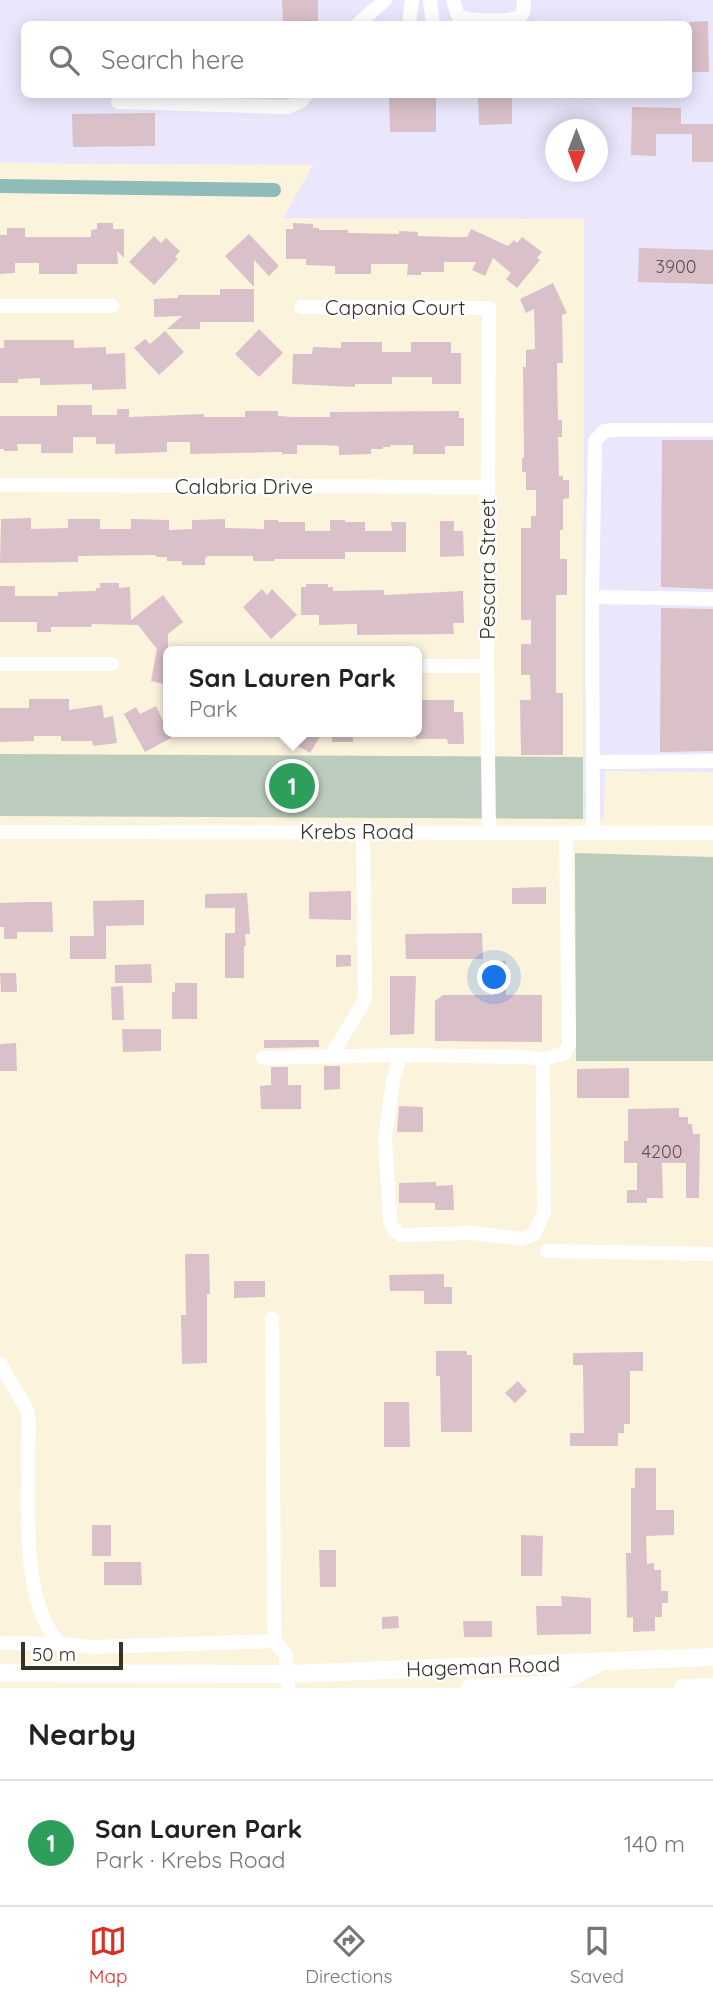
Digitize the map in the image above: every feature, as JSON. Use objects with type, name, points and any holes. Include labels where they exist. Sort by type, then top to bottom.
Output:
[{"type":"main road","name":"Hageman Road","points":[[0,1673],[288,1681],[713,1657]]},
{"type":"main road","points":[[470,1688],[548,1685],[572,1677],[600,1662]]},
{"type":"main road","points":[[683,1688],[713,1687]]},
{"type":"street","points":[[361,21],[385,0]]},
{"type":"street","points":[[409,21],[412,0]]},
{"type":"street","points":[[430,0],[433,21]]},
{"type":"street","points":[[453,0],[458,16],[476,20],[519,17],[523,12],[524,0]]},
{"type":"street","points":[[118,102],[288,107],[304,98]]},
{"type":"street","points":[[0,306],[112,306]]},
{"type":"street","name":"Capania Court","points":[[301,307],[489,308]]},
{"type":"street","name":"Pescara Street","points":[[489,308],[489,831]]},
{"type":"street","points":[[593,832],[592,597],[595,441],[604,432],[611,430],[713,430]]},
{"type":"street","name":"Calabria Drive","points":[[0,485],[488,487]]},
{"type":"street","points":[[592,597],[713,598]]},
{"type":"street","points":[[0,664],[112,664]]},
{"type":"street","points":[[422,666],[487,666]]},
{"type":"street","points":[[593,762],[713,761]]},
{"type":"street","points":[[331,1056],[363,1003],[365,994],[363,831]]},
{"type":"street","name":"Krebs Road","points":[[0,832],[713,833]]},
{"type":"street","points":[[263,1058],[401,1055],[543,1059],[562,1055],[569,1044],[566,832]]},
{"type":"street","points":[[401,1055],[393,1081],[385,1138],[390,1222],[393,1229],[401,1234],[473,1233],[516,1240],[529,1238],[534,1234],[544,1213],[543,1059]]},
{"type":"street","points":[[547,1251],[713,1254]]},
{"type":"street","points":[[272,1319],[275,1641],[286,1656],[288,1681]]},
{"type":"street","points":[[0,1363],[28,1412],[30,1561],[36,1597],[52,1635],[60,1644]]},
{"type":"street","points":[[0,1643],[93,1647],[275,1641]]},
{"type":"shaded area","points":[[0,0],[713,0],[713,772],[605,771],[604,819],[583,819],[584,219],[283,218],[313,165],[0,163]]},
{"type":"green space","points":[[0,754],[583,757],[583,819],[0,816]]},
{"type":"green space","points":[[575,853],[713,857],[713,1061],[576,1061]]},
{"type":"building","points":[[282,0],[318,0],[318,21],[283,21]]},
{"type":"building","points":[[708,21],[709,72],[692,72],[692,22]]},
{"type":"building","points":[[389,98],[436,98],[436,132],[390,132]]},
{"type":"building","points":[[478,98],[512,98],[512,124],[479,125]]},
{"type":"building","points":[[632,107],[681,108],[681,124],[713,124],[713,162],[692,162],[692,134],[656,134],[656,156],[631,155]]},
{"type":"building","points":[[155,113],[155,146],[73,147],[72,114]]},
{"type":"building","points":[[97,223],[113,223],[113,229],[124,229],[124,258],[117,251],[118,264],[77,264],[77,274],[39,274],[39,263],[15,263],[15,273],[0,274],[0,235],[7,235],[7,228],[25,228],[25,237],[91,237],[91,230],[97,229]]},
{"type":"building","points":[[293,223],[313,224],[313,228],[319,230],[348,230],[348,233],[418,232],[418,236],[467,237],[471,229],[508,246],[514,240],[517,243],[522,237],[542,252],[537,258],[540,260],[517,288],[506,279],[511,273],[493,258],[485,276],[472,270],[476,262],[444,262],[444,272],[421,272],[421,275],[407,275],[408,264],[371,264],[371,274],[335,274],[335,266],[306,265],[306,259],[286,259],[286,229],[293,229]]},
{"type":"building","points":[[249,234],[279,266],[269,276],[254,260],[254,287],[225,256]]},
{"type":"building","points":[[154,236],[161,243],[166,238],[180,251],[175,257],[178,259],[154,285],[129,262]]},
{"type":"building","points":[[639,248],[713,250],[713,284],[638,282]]},
{"type":"building","points":[[553,283],[567,313],[562,315],[563,363],[557,363],[558,420],[562,420],[562,437],[558,437],[559,476],[563,476],[563,480],[569,480],[569,498],[563,499],[563,530],[560,530],[560,559],[567,559],[567,595],[556,595],[556,693],[563,693],[563,755],[521,755],[520,700],[531,700],[530,675],[521,675],[521,644],[531,644],[531,620],[521,620],[521,528],[531,528],[531,516],[536,516],[536,490],[526,490],[526,472],[522,472],[523,367],[526,367],[526,350],[535,349],[534,309],[526,313],[520,299]]},
{"type":"building","points":[[220,289],[254,289],[254,322],[200,322],[200,329],[167,329],[182,316],[154,317],[154,299],[178,298],[178,295],[220,295]]},
{"type":"building","points":[[259,329],[283,353],[259,377],[235,354]]},
{"type":"building","points":[[165,331],[184,352],[159,375],[134,348],[145,339],[150,344]]},
{"type":"building","points":[[4,340],[74,340],[74,348],[106,347],[106,354],[125,353],[126,389],[92,390],[92,384],[40,385],[40,378],[18,379],[18,383],[0,383],[0,348],[4,348]]},
{"type":"building","points":[[341,342],[382,342],[382,352],[411,352],[411,342],[451,342],[451,353],[461,353],[461,384],[432,384],[432,377],[392,377],[392,384],[355,384],[355,387],[292,384],[293,354],[312,354],[313,347],[341,348]]},
{"type":"building","points":[[57,405],[92,405],[92,415],[117,415],[117,409],[129,409],[129,417],[204,414],[204,417],[245,417],[245,411],[278,411],[278,416],[330,417],[330,412],[459,411],[459,418],[464,418],[464,446],[445,446],[445,454],[413,454],[413,445],[390,445],[391,447],[383,449],[371,449],[371,454],[339,455],[339,446],[297,445],[297,454],[190,454],[190,442],[167,442],[167,452],[115,454],[115,444],[96,444],[96,437],[73,437],[73,453],[41,453],[41,444],[17,444],[18,451],[0,449],[0,416],[57,416]]},
{"type":"building","points":[[662,440],[713,440],[713,589],[661,587]]},
{"type":"building","points":[[31,518],[31,529],[68,528],[68,519],[100,519],[100,529],[131,529],[131,519],[169,520],[169,530],[192,529],[192,520],[225,519],[225,528],[264,529],[264,520],[305,522],[305,531],[330,531],[330,520],[365,522],[365,531],[392,531],[391,522],[406,522],[406,552],[345,552],[345,559],[275,561],[253,561],[253,556],[208,556],[205,558],[205,565],[182,565],[182,561],[167,561],[167,557],[155,555],[78,556],[78,562],[0,563],[1,519]]},
{"type":"building","points":[[440,521],[454,521],[454,531],[463,531],[464,556],[440,557]]},
{"type":"building","points":[[100,583],[119,583],[119,588],[130,587],[131,620],[163,595],[183,622],[168,634],[168,646],[163,646],[163,684],[151,681],[157,649],[138,625],[92,624],[91,627],[51,627],[51,632],[37,632],[37,622],[0,622],[0,586],[15,586],[15,596],[58,596],[58,592],[96,591],[96,588],[100,588]]},
{"type":"building","points":[[306,584],[328,584],[328,587],[333,587],[333,591],[384,590],[384,595],[463,591],[464,623],[453,623],[454,634],[357,635],[357,624],[319,625],[319,615],[301,615],[301,587],[306,587]]},
{"type":"building","points":[[262,589],[267,595],[272,589],[297,615],[271,639],[243,607]]},
{"type":"building","points":[[661,608],[713,609],[713,751],[660,752]]},
{"type":"building","points":[[29,699],[69,699],[69,710],[102,705],[104,718],[113,716],[117,743],[93,746],[92,741],[61,741],[61,736],[34,736],[34,741],[0,742],[0,708],[29,708]]},
{"type":"building","points":[[422,700],[454,700],[454,712],[463,712],[464,744],[448,744],[447,739],[416,739],[422,737]]},
{"type":"building","points":[[156,706],[163,721],[163,737],[171,738],[145,752],[124,714],[136,707],[140,714]]},
{"type":"building","points":[[283,737],[320,737],[310,753]]},
{"type":"building","points":[[332,737],[353,737],[353,742],[332,742]]},
{"type":"building","points":[[546,887],[546,904],[512,904],[512,888]]},
{"type":"building","points":[[351,891],[351,920],[309,919],[309,892]]},
{"type":"building","points":[[247,893],[250,934],[245,934],[244,978],[225,978],[225,933],[235,933],[235,908],[205,908],[205,894]]},
{"type":"building","points":[[144,900],[144,925],[106,926],[106,959],[70,959],[70,936],[94,936],[93,901]]},
{"type":"building","points":[[52,902],[53,932],[17,932],[17,939],[4,939],[4,927],[0,927],[0,903]]},
{"type":"building","points":[[482,933],[483,959],[406,959],[405,934]]},
{"type":"building","points":[[336,955],[351,955],[351,966],[336,967]]},
{"type":"building","points":[[493,961],[506,961],[506,995],[542,995],[542,1042],[435,1041],[435,1001],[443,995],[494,995]]},
{"type":"building","points":[[151,964],[152,983],[115,983],[115,965]]},
{"type":"building","points":[[0,973],[16,973],[17,992],[1,992]]},
{"type":"building","points":[[390,976],[416,976],[414,1034],[390,1035]]},
{"type":"building","points":[[175,983],[197,983],[197,1019],[172,1019],[172,992],[175,992]]},
{"type":"building","points":[[123,986],[124,1020],[112,1020],[111,987]]},
{"type":"building","points":[[122,1029],[161,1029],[161,1051],[123,1052]]},
{"type":"building","points":[[264,1040],[319,1040],[319,1047],[264,1048]]},
{"type":"building","points":[[16,1043],[17,1071],[0,1071],[0,1044]]},
{"type":"building","points":[[324,1066],[340,1066],[340,1089],[324,1090]]},
{"type":"building","points":[[271,1067],[288,1067],[288,1085],[301,1085],[301,1109],[261,1109],[260,1086],[271,1085]]},
{"type":"building","points":[[629,1068],[629,1098],[577,1098],[577,1069]]},
{"type":"building","points":[[399,1106],[423,1107],[423,1132],[397,1132]]},
{"type":"building","points":[[679,1108],[679,1117],[688,1117],[693,1134],[700,1134],[699,1198],[686,1198],[686,1163],[662,1163],[663,1198],[647,1198],[647,1203],[627,1203],[627,1190],[637,1190],[637,1163],[624,1163],[624,1141],[628,1141],[628,1109]]},
{"type":"building","points":[[436,1182],[436,1186],[453,1185],[454,1210],[435,1210],[435,1203],[399,1203],[399,1183]]},
{"type":"building","points":[[185,1254],[209,1254],[207,1363],[182,1364],[181,1315],[186,1315]]},
{"type":"building","points":[[444,1274],[444,1287],[452,1287],[452,1304],[424,1304],[424,1291],[390,1291],[389,1275]]},
{"type":"building","points":[[234,1281],[265,1281],[265,1297],[234,1298]]},
{"type":"building","points":[[436,1351],[467,1351],[467,1355],[472,1355],[472,1432],[441,1432],[440,1376],[436,1376]]},
{"type":"building","points":[[643,1352],[643,1371],[630,1371],[630,1424],[624,1424],[624,1433],[618,1433],[618,1446],[570,1446],[570,1433],[584,1433],[583,1365],[573,1365],[573,1353]]},
{"type":"building","points":[[518,1381],[527,1391],[515,1403],[505,1393]]},
{"type":"building","points":[[384,1402],[409,1402],[410,1447],[384,1447]]},
{"type":"building","points":[[635,1468],[656,1468],[656,1510],[674,1510],[674,1535],[646,1536],[647,1564],[654,1563],[654,1570],[661,1570],[661,1591],[668,1591],[668,1603],[662,1603],[662,1617],[655,1617],[655,1631],[633,1632],[633,1617],[627,1618],[626,1553],[631,1553],[631,1488],[635,1488]]},
{"type":"building","points":[[92,1525],[111,1525],[111,1556],[92,1556]]},
{"type":"building","points":[[521,1535],[543,1536],[542,1576],[521,1576]]},
{"type":"building","points":[[319,1550],[336,1550],[336,1587],[320,1587]]},
{"type":"building","points":[[104,1562],[141,1562],[142,1585],[104,1585]]},
{"type":"building","points":[[561,1596],[591,1598],[591,1634],[537,1635],[536,1606],[562,1606]]},
{"type":"building","points":[[398,1616],[399,1628],[382,1629],[382,1617]]},
{"type":"building","points":[[463,1621],[492,1621],[492,1637],[464,1637]]},
{"type":"waterway","points":[[0,186],[274,190]]},
{"type":"place","name":"San Lauren Park","points":[[292,786]]}]
